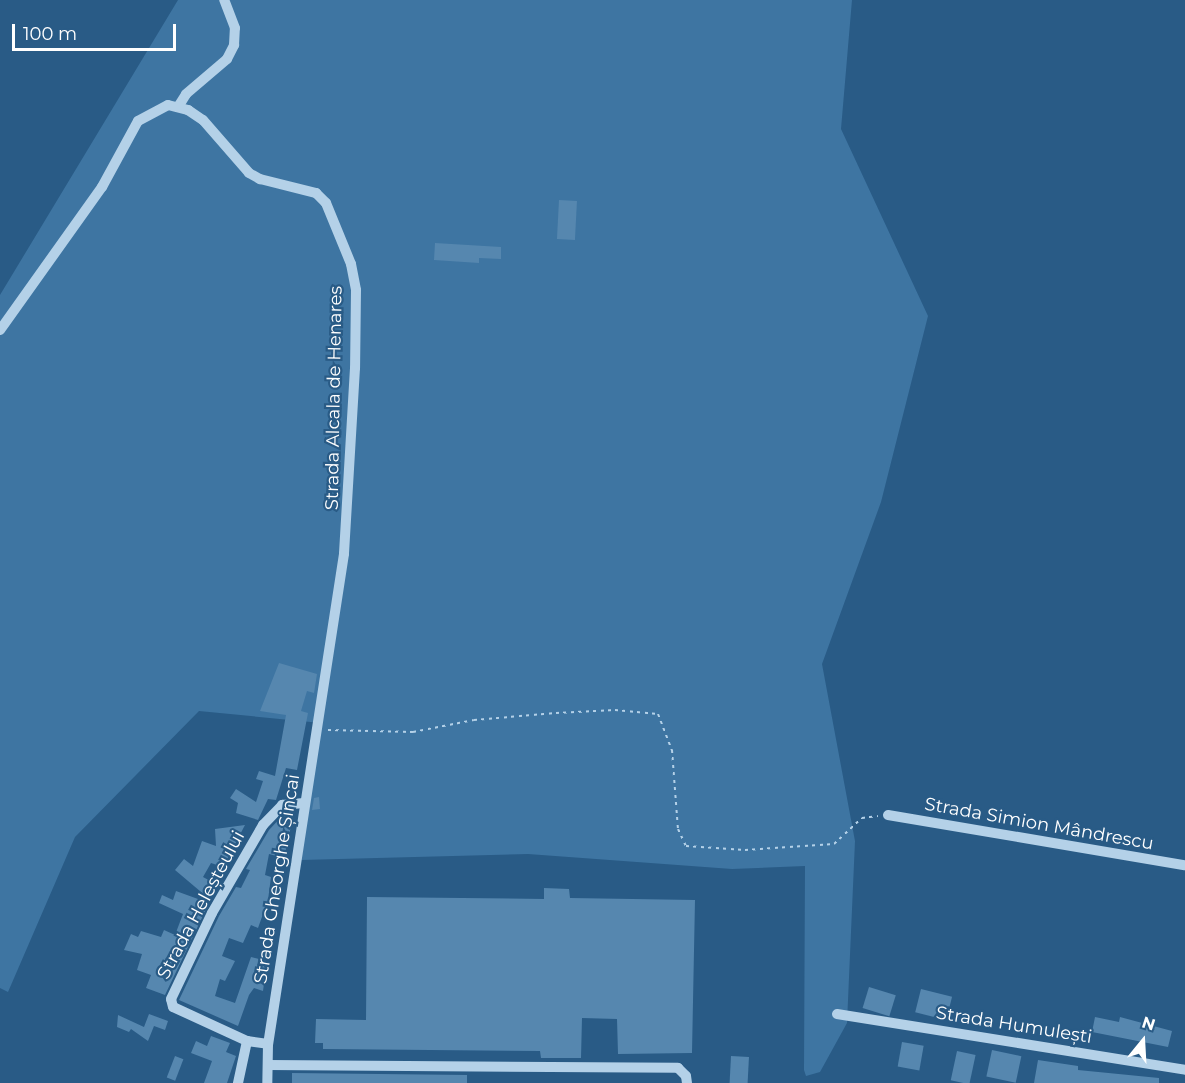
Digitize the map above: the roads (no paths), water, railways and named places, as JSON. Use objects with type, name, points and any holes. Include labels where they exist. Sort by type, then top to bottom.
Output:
[{"type":"street","points":[[0,330],[102,186],[138,121],[154,110],[178,107],[186,94],[227,59],[234,45],[235,28],[224,0]]},
{"type":"street","name":"Strada Alcala de Henares","points":[[178,107],[202,120],[249,173],[260,179],[316,193],[326,203],[351,264],[356,291],[350,484],[344,554],[323,680]]},
{"type":"street","name":"Strada Gheorghe Șincai","points":[[267,1083],[268,1044],[323,680]]},
{"type":"street","name":"Strada Heleșteului","points":[[247,1041],[173,1007],[171,999],[212,913],[262,825],[282,805],[304,803]]},
{"type":"street","name":"Strada Simion Mândrescu","points":[[888,815],[1185,865]]},
{"type":"street","name":"Strada Humulești","points":[[837,1014],[1185,1070]]},
{"type":"street","points":[[238,1083],[247,1041],[268,1044]]},
{"type":"street","points":[[268,1065],[678,1068],[686,1076],[687,1083]]}]
